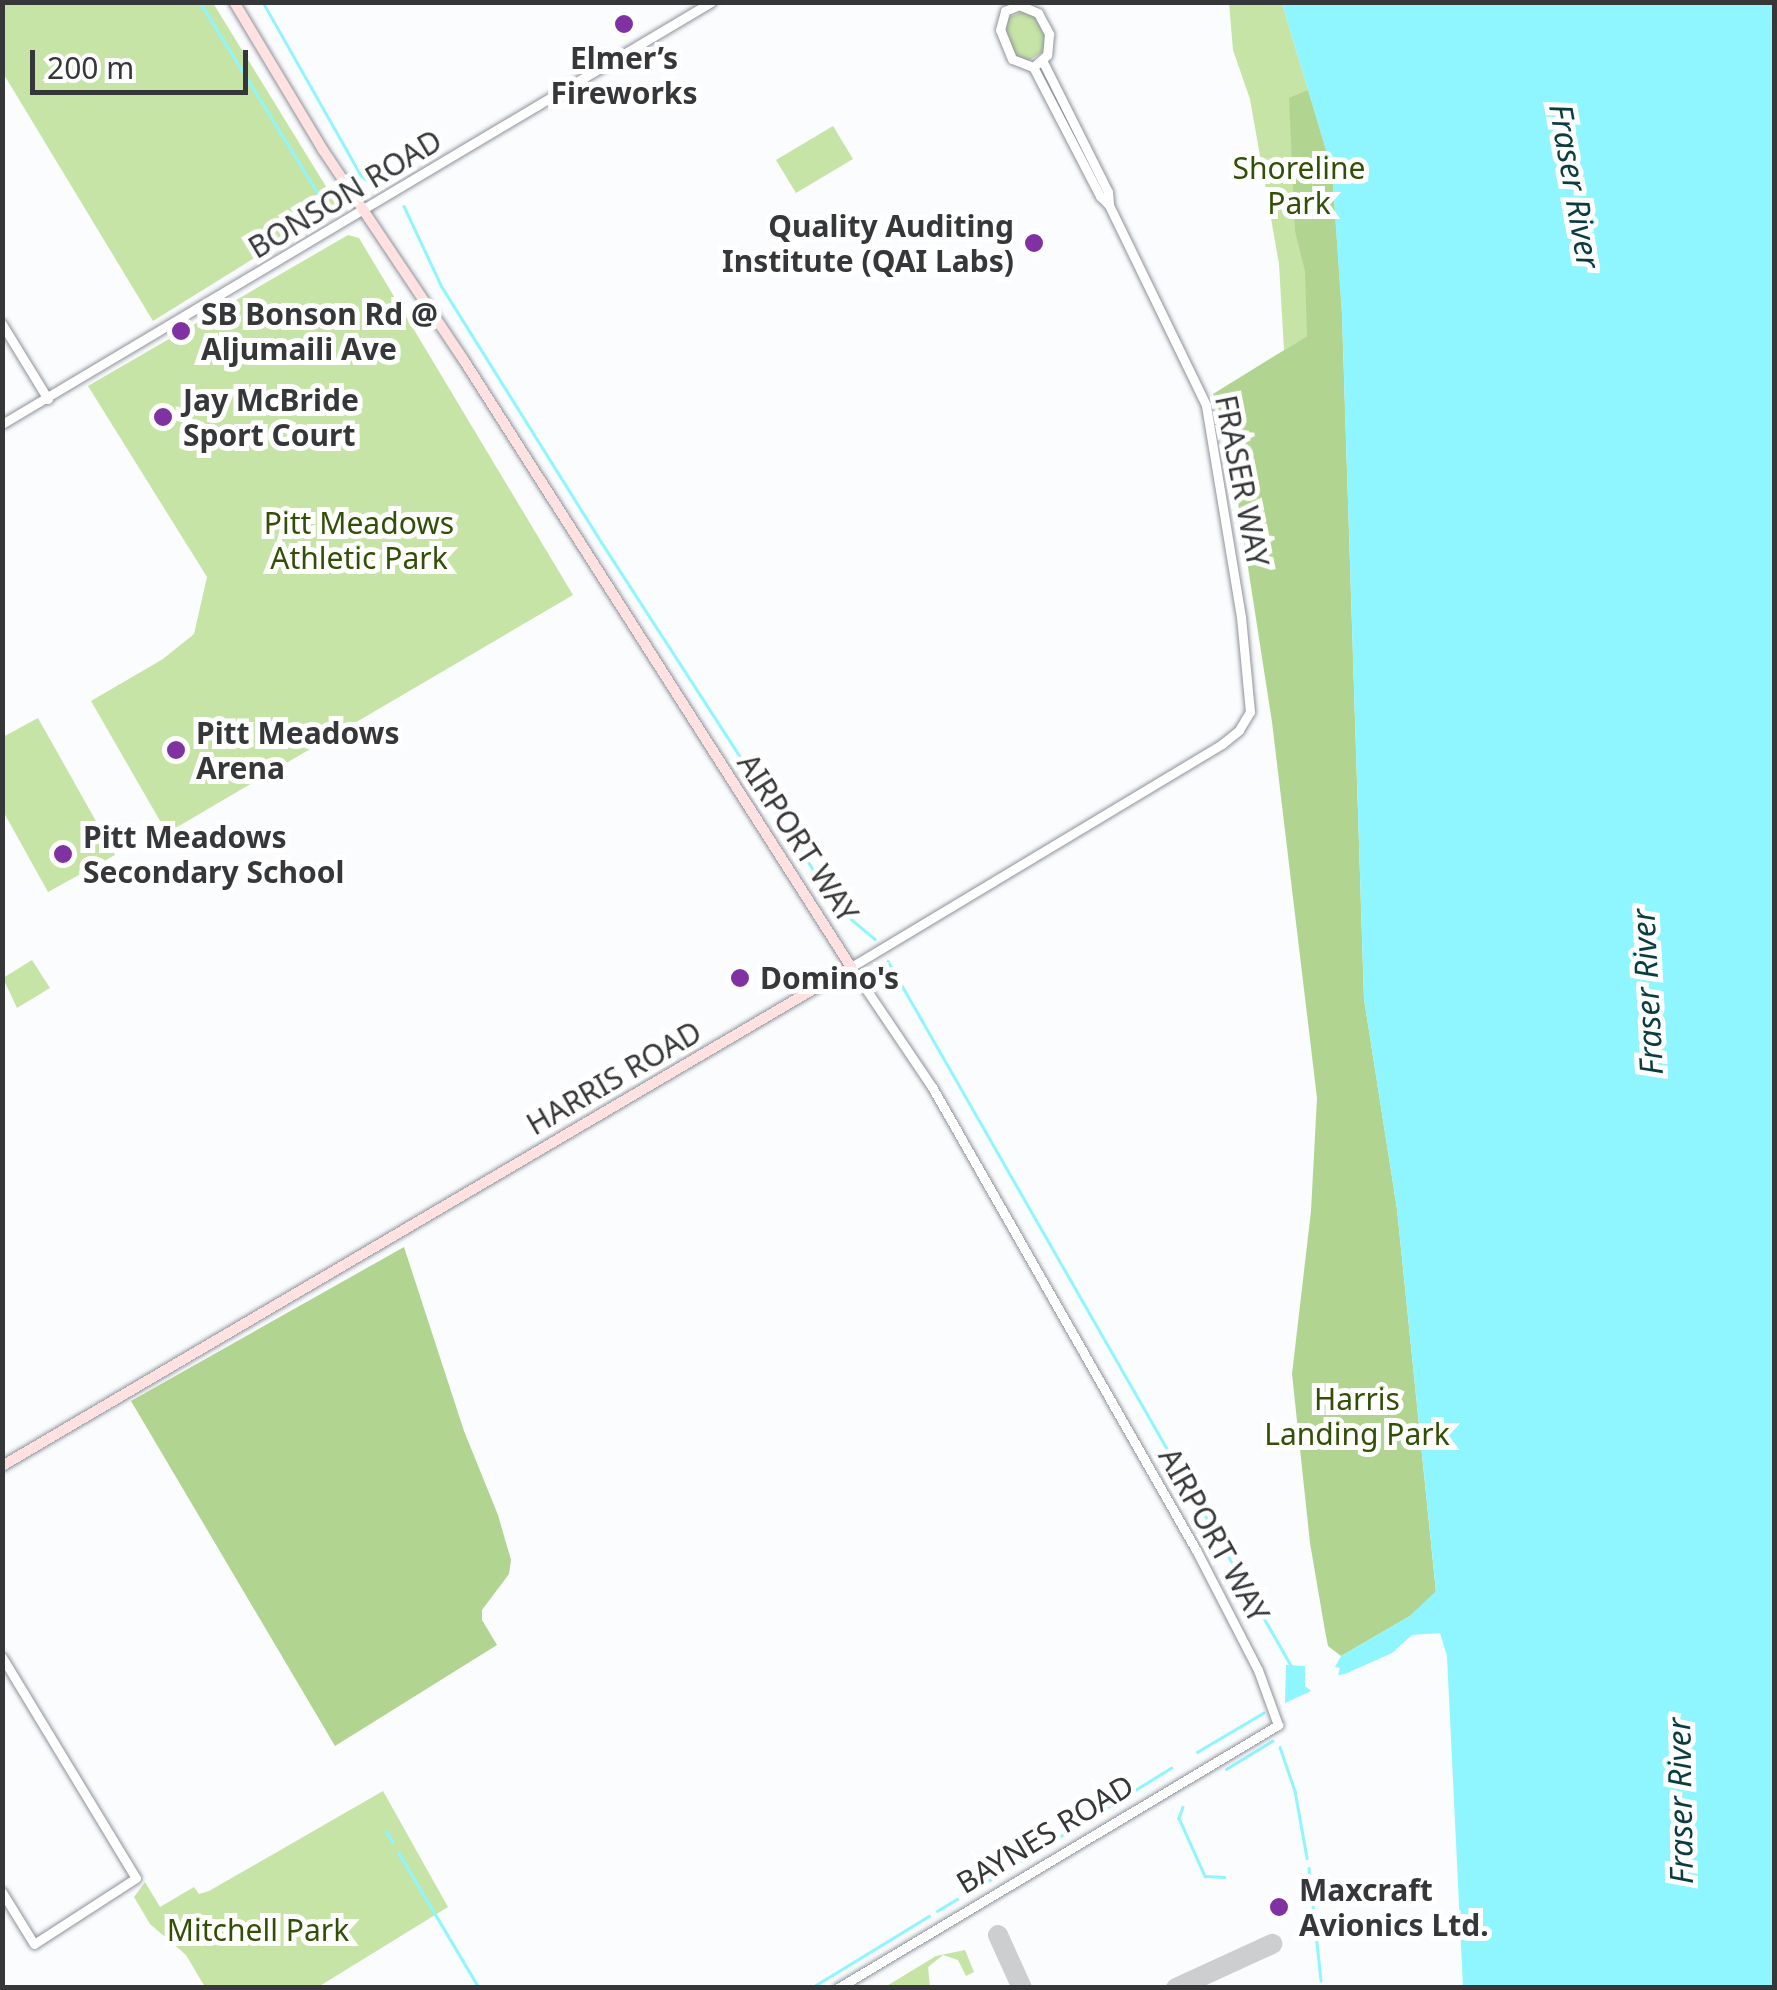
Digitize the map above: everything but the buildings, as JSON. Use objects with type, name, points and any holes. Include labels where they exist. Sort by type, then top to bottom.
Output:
[{"type":"main road","name":"AIRPORT WAY","points":[[234,2],[364,212],[852,967]]},
{"type":"main road","name":"HARRIS ROAD","points":[[2,1466],[852,967]]},
{"type":"street","name":"BONSON ROAD","points":[[2,424],[711,2]]},
{"type":"street","points":[[1018,4],[1038,13],[1049,34],[1038,65],[1017,63],[1000,30],[1004,7],[1018,4]]},
{"type":"street","name":"FRASER WAY","points":[[1038,65],[1108,192],[1109,205],[1209,417],[1248,670],[1250,702],[1244,724]]},
{"type":"street","points":[[2,324],[48,399]]},
{"type":"street","name":"HARRIS ROAD","points":[[852,967],[1222,744],[1244,724]]},
{"type":"street","name":"AIRPORT WAY","points":[[852,967],[932,1087],[1196,1550],[1258,1670],[1278,1724]]},
{"type":"street","points":[[2,1656],[136,1878],[34,1944],[2,1892]]},
{"type":"street","name":"BAYNES ROAD","points":[[838,1988],[1278,1724]]},
{"type":"green space","points":[[3,2],[213,3],[338,206],[153,321],[3,73]]},
{"type":"green space","name":"Shoreline Park","points":[[1229,3],[1282,3],[1332,170],[1342,315],[1284,350],[1279,264],[1250,99],[1233,50]]},
{"type":"green space","points":[[1026,10],[1036,17],[1045,37],[1044,51],[1028,61],[1017,57],[1004,33],[1008,18]]},
{"type":"green space","name":"Harris Landing Park","points":[[1308,90],[1332,170],[1342,314],[1364,999],[1397,1209],[1436,1592],[1410,1616],[1341,1656],[1328,1646],[1324,1625],[1310,1543],[1292,1374],[1311,1211],[1317,1098],[1272,722],[1227,432],[1213,394],[1307,336],[1305,271],[1295,231],[1289,98]]},
{"type":"green space","points":[[833,126],[853,159],[796,193],[776,160]]},
{"type":"green space","name":"Pitt Meadows Athletic Park","points":[[348,235],[359,238],[573,595],[167,833],[91,701],[163,659],[194,634],[207,577],[88,386]]},
{"type":"green space","points":[[38,718],[115,855],[48,892],[3,811],[3,737]]},
{"type":"green space","points":[[32,960],[50,988],[17,1008],[3,978]]},
{"type":"green space","points":[[404,1247],[511,1560],[509,1574],[482,1610],[482,1620],[497,1645],[335,1746],[131,1401]]},
{"type":"green space","name":"Mitchell Park","points":[[383,1791],[448,1907],[318,1987],[205,1987],[186,1955],[150,1924],[134,1897],[145,1882],[160,1907],[194,1887],[199,1894],[209,1891]]},
{"type":"green space","points":[[965,1950],[974,1972],[966,1976],[958,1960],[943,1955],[928,1967],[930,1987],[885,1987],[936,1956]]},
{"type":"water","name":"Fraser River","points":[[1282,3],[1774,3],[1774,1987],[1463,1987],[1447,1656],[1440,1633],[1412,1635],[1392,1653],[1345,1674],[1338,1675],[1340,1668],[1335,1667],[1341,1656],[1410,1616],[1436,1591],[1397,1209],[1364,999],[1342,315],[1332,170]]},
{"type":"water","points":[[1286,1665],[1305,1666],[1305,1686],[1311,1691],[1285,1703]]},
{"type":"waterway","points":[[200,2],[327,208]]},
{"type":"waterway","points":[[263,2],[361,175],[373,186]]},
{"type":"waterway","points":[[404,206],[442,287],[602,543],[838,908],[875,939]]},
{"type":"waterway","points":[[888,961],[1292,1667]]},
{"type":"waterway","points":[[1197,1752],[1263,1713]]},
{"type":"waterway","points":[[1226,1769],[1272,1741]]},
{"type":"waterway","points":[[1280,1747],[1295,1791],[1307,1858]]},
{"type":"waterway","points":[[983,1884],[1171,1768]]},
{"type":"waterway","points":[[1183,1807],[1179,1818],[1205,1876],[1224,1877]]},
{"type":"waterway","points":[[386,1831],[393,1842]]},
{"type":"waterway","points":[[399,1853],[479,1988]]},
{"type":"waterway","points":[[1309,1868],[1321,1980]]},
{"type":"waterway","points":[[937,1911],[957,1899]]},
{"type":"waterway","points":[[811,1988],[929,1916]]},
{"type":"taxiway","points":[[998,1935],[1022,1988]]},
{"type":"taxiway","points":[[1176,1988],[1272,1944]]},
{"type":"place","name":"Elmer’s Fireworks","points":[[624,24]]},
{"type":"place","name":"Quality Auditing Institute (QAI Labs)","points":[[1034,243]]},
{"type":"place","name":"SB Bonson Rd @ Aljumaili Ave","points":[[181,331]]},
{"type":"place","name":"Jay McBride Sport Court","points":[[163,417]]},
{"type":"place","name":"Pitt Meadows Arena","points":[[176,750]]},
{"type":"place","name":"Pitt Meadows Secondary School","points":[[63,854]]},
{"type":"place","name":"Domino's","points":[[740,978]]},
{"type":"place","name":"Maxcraft Avionics Ltd.","points":[[1279,1907]]}]
